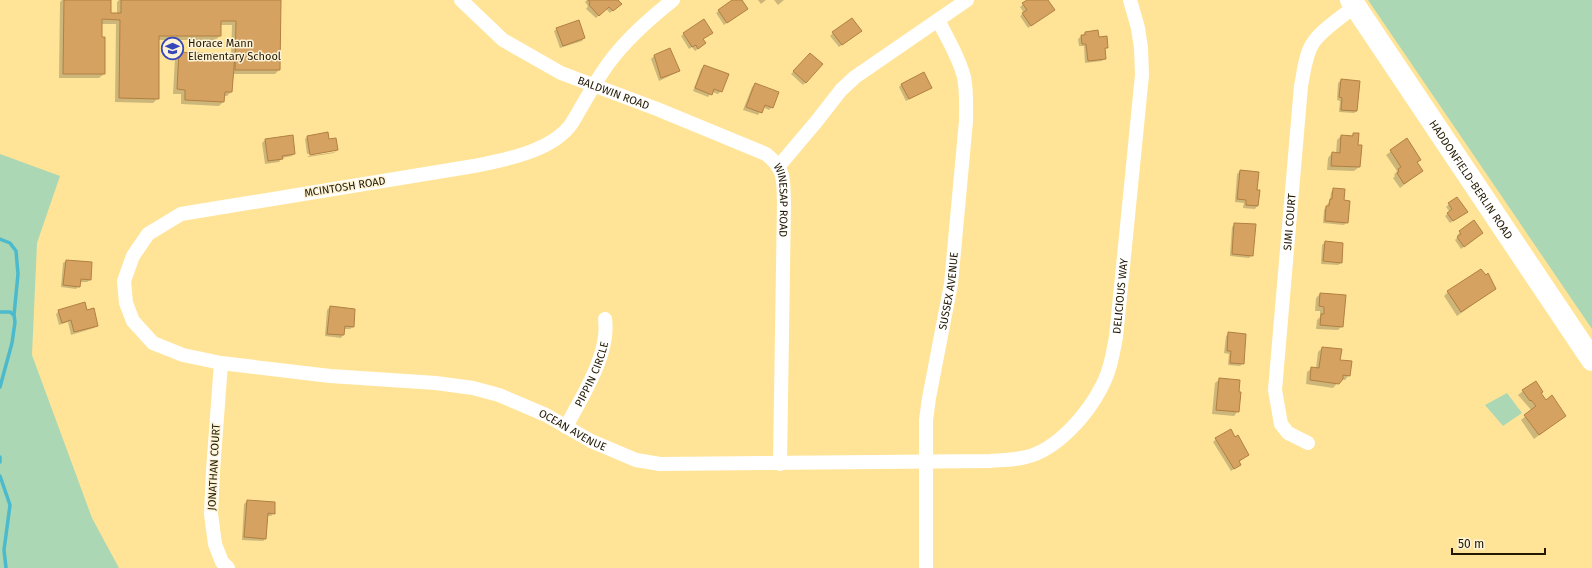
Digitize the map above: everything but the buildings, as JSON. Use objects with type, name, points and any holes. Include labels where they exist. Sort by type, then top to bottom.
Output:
[{"type":"main road","name":"HADDONFIELD-BERLIN ROAD","points":[[1353,3],[1592,360]]},
{"type":"street","name":"BALDWIN ROAD","points":[[461,0],[503,40],[562,73],[657,109],[766,154],[776,163],[778,167]]},
{"type":"street","name":"MCINTOSH ROAD","points":[[221,363],[183,355],[153,343],[133,322],[126,303],[124,281],[133,256],[148,234],[182,214],[467,168],[509,159],[536,150],[556,138],[569,127],[608,64],[628,40],[650,18],[673,0]]},
{"type":"street","name":"WINESAP ROAD","points":[[780,464],[784,203],[782,176],[778,167],[841,90],[855,77],[967,0]]},
{"type":"street","name":"DELICIOUS WAY","points":[[926,462],[1004,460],[1026,457],[1045,450],[1068,432],[1086,413],[1103,386],[1112,360],[1116,337],[1142,75],[1142,48],[1130,0]]},
{"type":"street","name":"SIMI COURT","points":[[1308,443],[1288,433],[1281,424],[1275,390],[1301,86],[1307,59],[1312,45],[1318,37],[1353,3]]},
{"type":"street","name":"SUSSEX AVENUE","points":[[926,568],[926,420],[952,284],[966,121],[964,78],[959,62],[938,20]]},
{"type":"street","name":"PIPPIN CIRCLE","points":[[566,427],[604,349],[606,327],[605,319]]},
{"type":"street","name":"OCEAN AVENUE","points":[[221,363],[330,376],[436,383],[473,388],[499,395],[546,416],[591,441],[636,460],[660,464],[926,462]]},
{"type":"street","name":"JONATHAN COURT","points":[[221,363],[211,514],[215,544],[222,562],[228,568]]},
{"type":"green space","points":[[1368,0],[1592,0],[1592,329]]},
{"type":"green space","points":[[0,154],[60,176],[37,243],[32,355],[92,518],[119,568],[0,568]]},
{"type":"green space","points":[[1507,393],[1522,413],[1503,426],[1485,405]]},
{"type":"waterway","points":[[0,239],[10,243],[16,251],[18,274],[12,343],[0,387]]},
{"type":"waterway","points":[[0,312],[10,312],[14,315]]},
{"type":"waterway","points":[[0,457],[0,462]]},
{"type":"waterway","points":[[0,476],[10,505],[4,550],[6,568]]},
{"type":"place","name":"Horace Mann Elementary School","points":[[172,49]]}]
